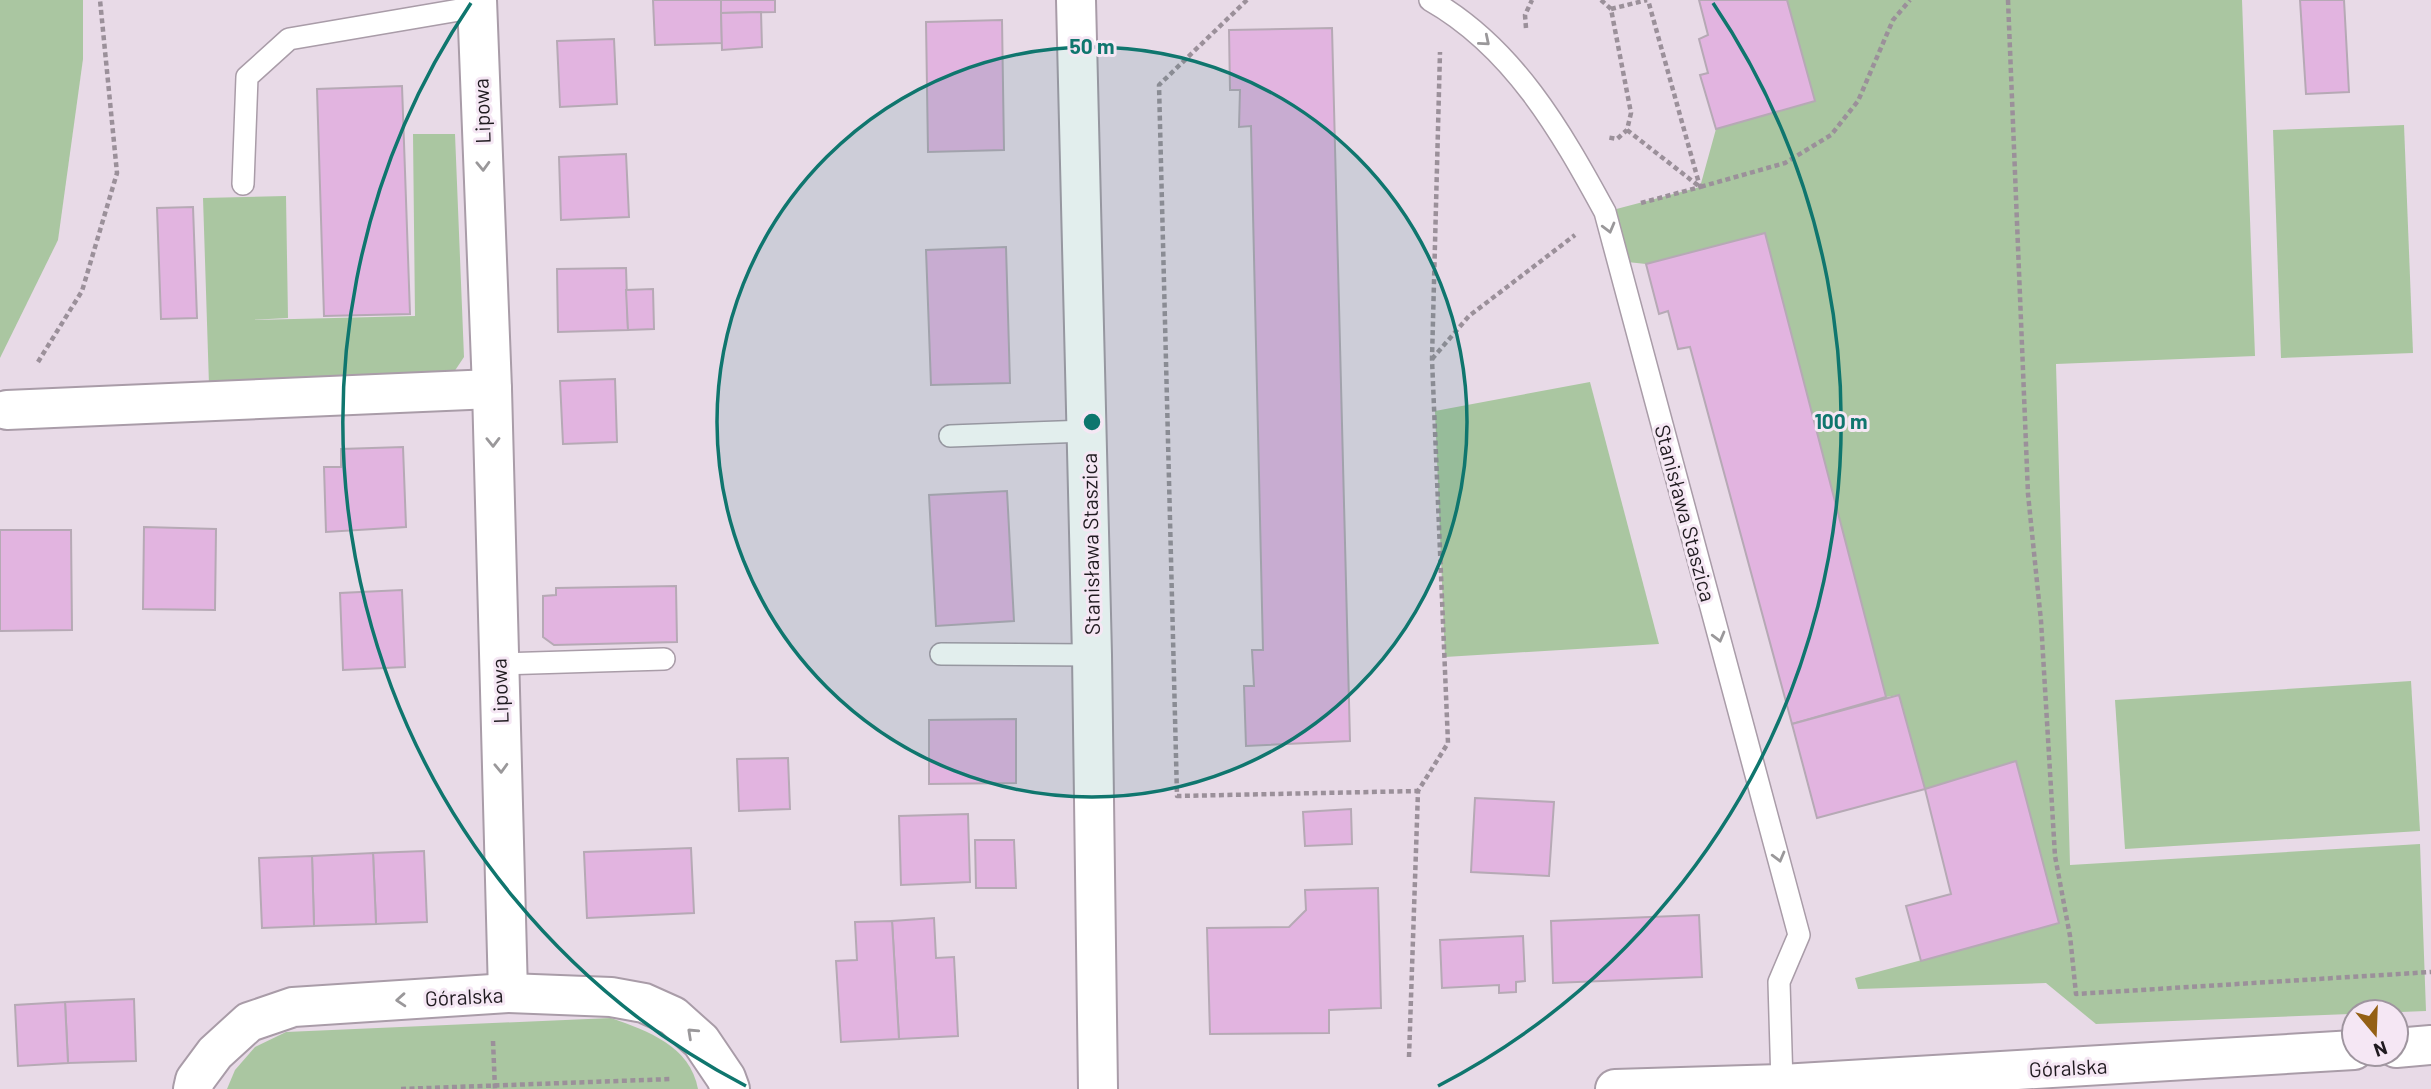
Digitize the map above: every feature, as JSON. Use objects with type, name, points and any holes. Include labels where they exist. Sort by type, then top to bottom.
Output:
[{"type":"street","name":"Stanisława Staszica","points":[[1076,0],[1092,655],[1098,1089]]},
{"type":"street","name":"Lipowa","points":[[477,4],[492,389],[508,993]]},
{"type":"street","points":[[7,410],[492,389]]},
{"type":"street","name":"Góralska","points":[[193,1089],[195,1080],[215,1053],[249,1022],[293,1007],[508,993],[611,997],[644,1003],[673,1016],[701,1041],[728,1083]]},
{"type":"street","points":[[2410,1047],[2431,1045]]},
{"type":"street","name":"Góralska","points":[[1615,1089],[1782,1087],[2340,1051]]},
{"type":"lane","name":"Stanisława Staszica","points":[[1436,3],[1504,57],[1555,122],[1605,212],[1799,934],[1779,982],[1782,1087]]},
{"type":"lane","points":[[243,184],[247,77],[289,39],[477,4]]},
{"type":"lane","points":[[950,436],[1087,431]]},
{"type":"lane","points":[[941,654],[1092,655]]},
{"type":"lane","points":[[499,664],[664,659]]},
{"type":"path","points":[[7,410],[82,291],[117,173],[100,0]]},
{"type":"path","points":[[1247,0],[1159,85],[1177,796],[1419,790]]},
{"type":"path","points":[[1524,0],[1528,7]]},
{"type":"path","points":[[1601,0],[1611,9],[1631,113],[1627,130],[1700,187]]},
{"type":"path","points":[[1611,9],[1648,0],[1700,187]]},
{"type":"path","points":[[1433,359],[1469,316],[1605,212],[1785,163],[1831,135],[1858,101],[1893,20],[1910,0]]},
{"type":"path","points":[[2008,0],[2028,494],[2041,621],[2055,856],[2070,936],[2076,994],[2431,972]]},
{"type":"path","points":[[1409,1057],[1419,790],[1448,743],[1433,359],[1436,3]]},
{"type":"path","points":[[401,1089],[728,1083]]},
{"type":"green space","points":[[0,0],[83,0],[83,59],[58,240],[0,358]]},
{"type":"green space","points":[[1787,0],[2242,0],[2255,356],[2056,364],[2070,865],[2420,844],[2426,1011],[2410,1012],[2410,998],[2340,998],[2340,1014],[2096,1024],[2046,983],[1858,989],[1855,978],[2059,923],[2016,762],[1925,789],[1899,695],[1886,697],[1646,264],[1618,261],[1605,212],[1700,187],[1716,129],[1815,101]]},
{"type":"green space","points":[[2404,125],[2413,353],[2281,358],[2273,130]]},
{"type":"green space","points":[[413,134],[455,134],[464,357],[450,378],[209,385],[203,198],[286,196],[288,318],[251,320],[415,316]]},
{"type":"green space","points":[[1590,382],[1659,644],[1445,657],[1435,411]]},
{"type":"green space","points":[[2411,681],[2420,831],[2125,849],[2115,700]]},
{"type":"green space","points":[[611,1018],[653,1035],[677,1051],[693,1074],[698,1089],[227,1089],[235,1070],[255,1047],[286,1032]]},
{"type":"building","points":[[653,0],[721,0],[722,43],[655,45]]},
{"type":"building","points":[[721,0],[775,0],[775,12],[721,13]]},
{"type":"building","points":[[1699,0],[1787,0],[1815,101],[1716,129],[1700,75],[1708,73],[1699,39],[1708,35]]},
{"type":"building","points":[[2300,0],[2344,0],[2349,92],[2306,94]]},
{"type":"building","points":[[761,12],[762,47],[722,50],[721,13]]},
{"type":"building","points":[[1002,20],[1004,150],[928,152],[926,22]]},
{"type":"building","points":[[1332,28],[1350,741],[1246,746],[1244,686],[1254,686],[1252,650],[1263,650],[1251,126],[1239,127],[1240,90],[1230,90],[1229,30]]},
{"type":"building","points":[[614,39],[617,104],[560,107],[557,41]]},
{"type":"building","points":[[402,86],[410,314],[324,316],[317,89]]},
{"type":"building","points":[[626,154],[629,217],[561,220],[559,157]]},
{"type":"building","points":[[193,207],[197,318],[161,319],[157,208]]},
{"type":"building","points":[[1765,233],[1886,697],[1792,724],[1690,347],[1678,349],[1668,311],[1659,314],[1646,264]]},
{"type":"building","points":[[1006,247],[1010,383],[931,385],[926,250]]},
{"type":"building","points":[[626,268],[628,330],[558,332],[557,269]]},
{"type":"building","points":[[653,289],[654,329],[628,330],[626,290]]},
{"type":"building","points":[[615,379],[617,442],[563,444],[560,381]]},
{"type":"building","points":[[403,447],[406,527],[326,532],[324,467],[341,467],[341,449]]},
{"type":"building","points":[[1007,491],[1014,621],[936,626],[929,495]]},
{"type":"building","points":[[144,527],[216,529],[215,610],[143,609]]},
{"type":"building","points":[[0,530],[71,530],[72,630],[0,631]]},
{"type":"building","points":[[676,586],[677,642],[554,645],[543,637],[543,596],[556,595],[556,588]]},
{"type":"building","points":[[402,590],[405,667],[343,670],[340,593]]},
{"type":"building","points":[[1899,695],[1925,789],[1817,818],[1792,724]]},
{"type":"building","points":[[1016,719],[1016,783],[929,784],[929,720]]},
{"type":"building","points":[[788,758],[790,809],[739,811],[737,759]]},
{"type":"building","points":[[2016,761],[2059,923],[1921,961],[1906,906],[1951,894],[1925,789]]},
{"type":"building","points":[[1475,798],[1554,802],[1549,876],[1471,872]]},
{"type":"building","points":[[1351,809],[1352,844],[1305,846],[1303,812]]},
{"type":"building","points":[[968,814],[970,882],[901,885],[899,816]]},
{"type":"building","points":[[975,840],[1014,840],[1016,888],[976,888]]},
{"type":"building","points":[[691,848],[694,913],[587,918],[584,852]]},
{"type":"building","points":[[424,851],[427,922],[376,924],[373,853]]},
{"type":"building","points":[[373,853],[376,924],[314,926],[312,856]]},
{"type":"building","points":[[312,856],[314,926],[262,928],[259,858]]},
{"type":"building","points":[[1378,888],[1381,1008],[1329,1010],[1329,1033],[1210,1034],[1207,928],[1289,927],[1306,910],[1305,890]]},
{"type":"building","points":[[1699,915],[1702,977],[1553,983],[1551,921]]},
{"type":"building","points":[[934,918],[936,958],[954,957],[958,1036],[899,1039],[892,921]]},
{"type":"building","points":[[892,921],[899,1039],[841,1042],[836,961],[857,960],[855,922]]},
{"type":"building","points":[[1523,936],[1525,981],[1516,982],[1516,992],[1499,993],[1499,985],[1442,988],[1440,940]]},
{"type":"building","points":[[134,999],[136,1061],[68,1063],[65,1002]]},
{"type":"building","points":[[65,1002],[68,1063],[18,1066],[15,1005]]}]
